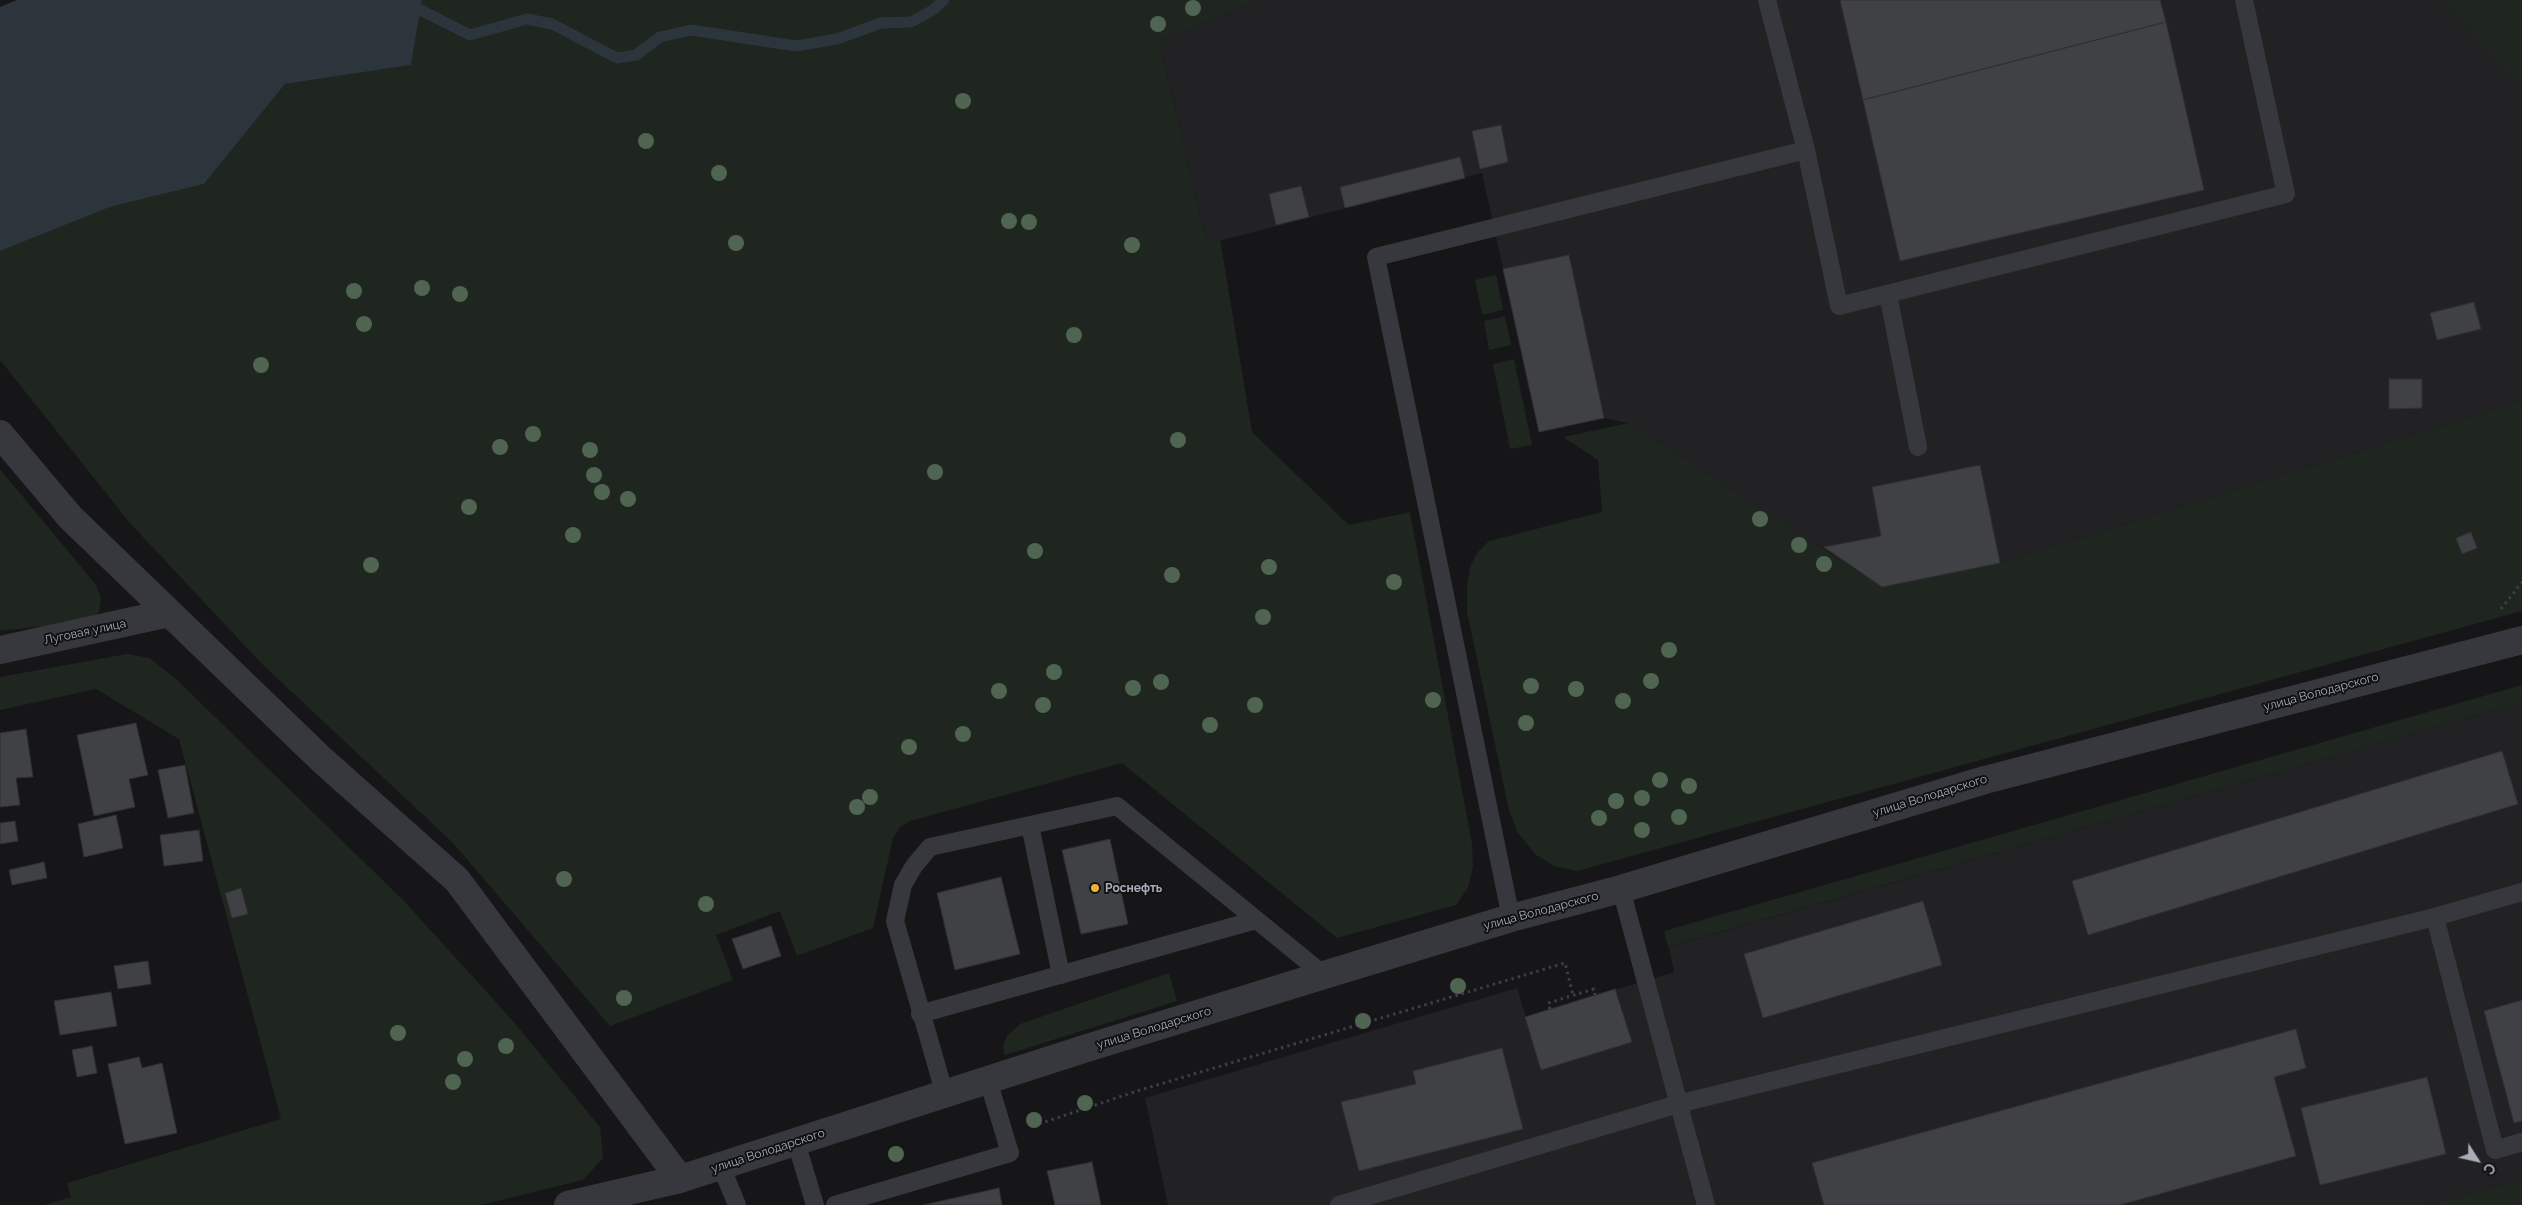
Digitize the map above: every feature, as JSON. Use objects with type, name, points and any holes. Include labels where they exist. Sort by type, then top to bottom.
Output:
[{"type":"street","points":[[0,434],[70,517],[322,760],[457,880],[680,1179]]},
{"type":"street","name":"Луговая улица","points":[[0,650],[169,613]]},
{"type":"street","name":"улица Володарского","points":[[568,1205],[680,1179],[1324,975],[1511,918],[1621,889],[1985,780],[2522,640]]},
{"type":"lane","points":[[1767,0],[1806,150],[1839,306],[2286,194],[2244,0]]},
{"type":"lane","points":[[1511,918],[1376,256],[1806,150]]},
{"type":"lane","points":[[1888,294],[1918,447]]},
{"type":"lane","points":[[945,1095],[920,1014],[895,920],[903,886],[930,847],[1117,806],[1324,975]]},
{"type":"lane","points":[[1030,825],[1062,975]]},
{"type":"lane","points":[[1621,889],[1706,1205]]},
{"type":"lane","points":[[1339,1205],[1678,1104],[2434,917],[2522,892]]},
{"type":"lane","points":[[2434,917],[2495,1150],[2522,1142]]},
{"type":"lane","points":[[920,1014],[1256,920]]},
{"type":"lane","points":[[835,1205],[1010,1153],[988,1080]]},
{"type":"lane","points":[[796,1142],[815,1205]]},
{"type":"lane","points":[[721,1166],[737,1205]]},
{"type":"path","points":[[1137,1092],[1565,963],[1573,995]]},
{"type":"path","points":[[1550,1009],[1548,1003],[1594,989],[1595,996]]},
{"type":"shaded area","points":[[17,0],[422,0],[411,65],[285,84],[204,184],[110,207],[0,251],[0,7]]},
{"type":"shaded area","points":[[422,0],[1261,0],[1159,41],[1207,244],[1220,239],[1252,432],[1349,525],[1410,512],[1472,844],[1473,867],[1468,888],[1456,905],[1337,938],[1122,763],[910,821],[900,827],[893,838],[873,928],[797,956],[780,911],[716,935],[733,980],[610,1026],[452,842],[261,663],[129,522],[0,360],[0,251],[110,207],[204,184],[285,84],[411,65]]},
{"type":"shaded area","points":[[1261,0],[2440,0],[2522,86],[2522,401],[2000,563],[1882,587],[1629,423],[1604,418],[1539,432],[1482,173],[1207,244],[1159,41]]},
{"type":"shaded area","points":[[2440,0],[2522,0],[2522,86]]},
{"type":"shaded area","points":[[1496,275],[1503,310],[1482,315],[1475,280]]},
{"type":"shaded area","points":[[1505,316],[1511,345],[1489,350],[1484,321]]},
{"type":"shaded area","points":[[1514,359],[1532,445],[1510,449],[1493,364]]},
{"type":"shaded area","points":[[2522,401],[2522,611],[1577,871],[1554,866],[1536,855],[1518,833],[1509,810],[1467,612],[1467,587],[1470,567],[1477,553],[1489,541],[1602,512],[1598,460],[1563,437],[1629,423],[1882,587],[2000,563]]},
{"type":"shaded area","points":[[0,469],[96,585],[101,598],[99,612],[89,621],[0,631]]},
{"type":"shaded area","points":[[127,654],[149,658],[174,677],[404,901],[513,1021],[600,1127],[603,1158],[583,1180],[481,1205],[44,1205],[71,1197],[67,1183],[281,1119],[179,739],[96,689],[0,710],[0,677]]},
{"type":"shaded area","points":[[2522,685],[2522,702],[1668,947],[1664,931]]},
{"type":"shaded area","points":[[2522,702],[2522,1179],[2428,1205],[1168,1205],[1145,1098],[1517,988],[1526,1017],[1674,972],[1669,947]]},
{"type":"shaded area","points":[[1169,973],[1177,1001],[1005,1055],[1003,1046],[1007,1036],[1020,1024]]},
{"type":"shaded area","points":[[2522,1179],[2522,1205],[2428,1205]]},
{"type":"building","points":[[1840,0],[2160,0],[2166,22],[1863,100]]},
{"type":"building","points":[[2166,22],[2204,190],[1900,261],[1863,100]]},
{"type":"building","points":[[1501,125],[1508,162],[1480,169],[1472,131]]},
{"type":"building","points":[[1460,157],[1465,178],[1345,208],[1340,187]]},
{"type":"building","points":[[1301,186],[1309,217],[1276,225],[1269,194]]},
{"type":"building","points":[[1569,255],[1604,418],[1539,432],[1503,269]]},
{"type":"building","points":[[2474,302],[2481,329],[2437,340],[2430,313]]},
{"type":"building","points":[[2389,379],[2422,379],[2422,408],[2389,409]]},
{"type":"building","points":[[1980,465],[2000,563],[1882,587],[1824,547],[1881,536],[1872,487]]},
{"type":"building","points":[[2471,532],[2477,548],[2462,554],[2456,538]]},
{"type":"building","points":[[136,723],[148,775],[129,779],[135,807],[94,816],[77,735]]},
{"type":"building","points":[[26,729],[33,777],[16,778],[20,805],[0,807],[0,733]]},
{"type":"building","points":[[2502,751],[2518,804],[2088,935],[2072,881]]},
{"type":"building","points":[[185,765],[194,813],[168,818],[158,770]]},
{"type":"building","points":[[116,815],[123,848],[84,857],[78,824]]},
{"type":"building","points":[[15,821],[18,841],[0,844],[0,823]]},
{"type":"building","points":[[199,830],[203,861],[164,866],[160,835]]},
{"type":"building","points":[[1110,839],[1128,924],[1081,934],[1062,850]]},
{"type":"building","points":[[44,862],[47,878],[12,885],[9,870]]},
{"type":"building","points":[[1001,877],[1020,954],[955,970],[937,893]]},
{"type":"building","points":[[241,888],[248,914],[232,918],[225,893]]},
{"type":"building","points":[[1923,901],[1942,965],[1763,1018],[1744,954]]},
{"type":"building","points":[[771,926],[781,956],[743,969],[732,939]]},
{"type":"building","points":[[148,961],[151,984],[118,989],[114,966]]},
{"type":"building","points":[[1615,989],[1632,1042],[1541,1070],[1525,1017]]},
{"type":"building","points":[[111,992],[117,1026],[60,1035],[54,1001]]},
{"type":"building","points":[[2522,1000],[2522,1121],[2514,1123],[2484,1011]]},
{"type":"building","points":[[2296,1029],[2306,1068],[2274,1077],[2296,1156],[2120,1205],[1824,1205],[1812,1163]]},
{"type":"building","points":[[92,1046],[97,1073],[77,1077],[72,1050]]},
{"type":"building","points":[[1502,1048],[1523,1129],[1359,1171],[1341,1102],[1416,1084],[1413,1071]]},
{"type":"building","points":[[139,1057],[142,1068],[162,1063],[177,1133],[125,1144],[108,1064]]},
{"type":"building","points":[[2427,1077],[2446,1154],[2320,1185],[2301,1108]]},
{"type":"building","points":[[1092,1162],[1101,1205],[1055,1205],[1047,1171]]},
{"type":"building","points":[[999,1188],[1002,1205],[923,1205]]},
{"type":"waterway","points":[[401,0],[470,35],[527,19],[552,24],[617,58],[636,55],[660,37],[691,30],[796,46],[837,39],[881,23],[911,22],[933,10],[944,0]]},
{"type":"place","name":"Роснефть","points":[[1095,888]]}]
